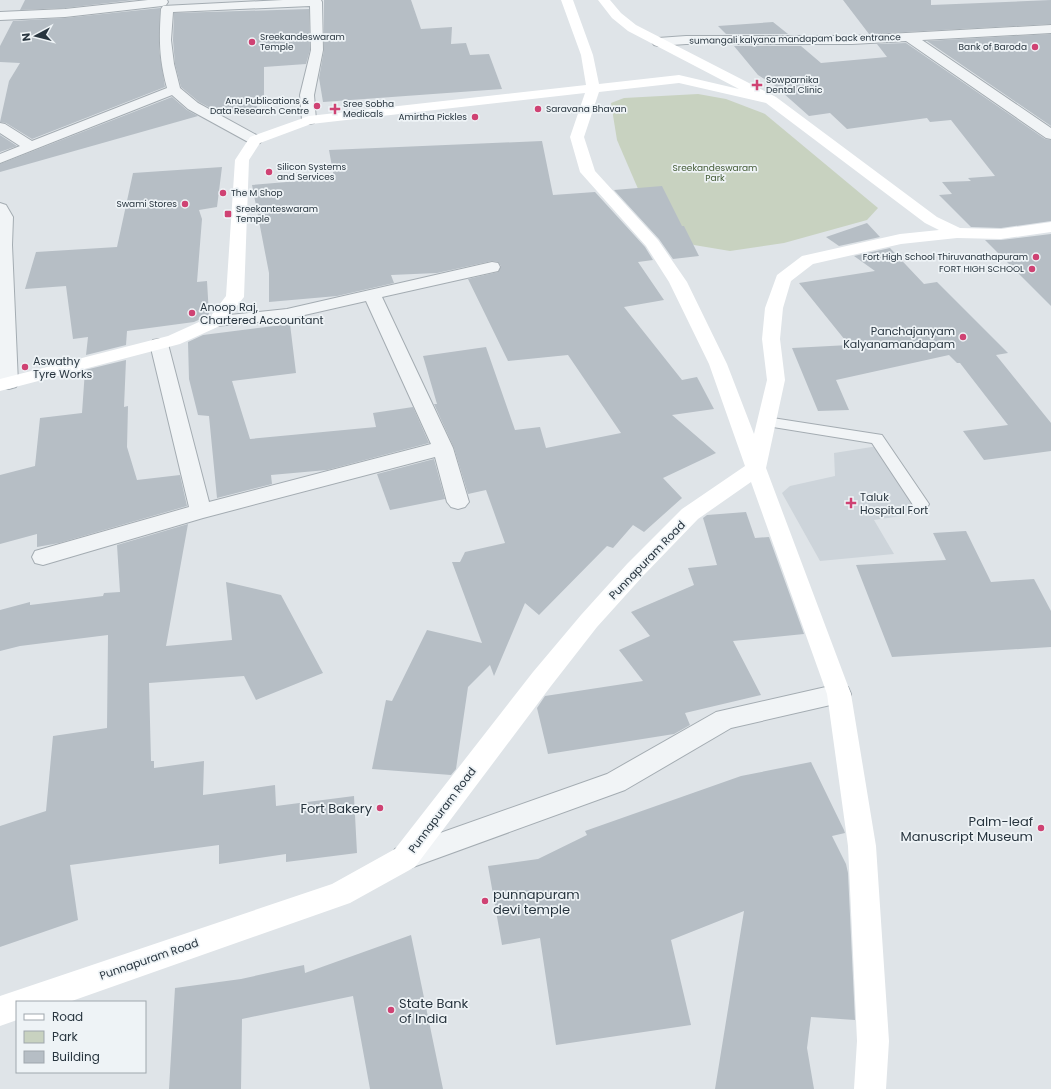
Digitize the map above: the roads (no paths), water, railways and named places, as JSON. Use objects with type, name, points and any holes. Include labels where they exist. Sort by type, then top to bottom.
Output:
[{"type":"street","points":[[567,0],[587,55],[593,89],[577,137],[588,172],[652,243],[678,282],[718,364],[839,694],[862,846],[873,1041],[870,1089]]},
{"type":"street","points":[[604,0],[619,20],[658,42],[771,100],[931,220],[957,233]]},
{"type":"street","points":[[0,16],[65,13],[162,4],[316,2],[318,50],[307,95],[309,120]]},
{"type":"street","points":[[162,4],[167,64],[174,90],[193,106],[255,140]]},
{"type":"street","name":"sumangali kalyana mandapam back entrance","points":[[658,42],[686,40],[852,40],[1051,29]]},
{"type":"street","points":[[909,37],[1051,135]]},
{"type":"street","points":[[216,321],[235,296],[242,160],[255,140],[309,120],[679,79],[771,100]]},
{"type":"street","points":[[0,159],[174,90]]},
{"type":"street","points":[[0,127],[30,147]]},
{"type":"street","points":[[0,208],[5,217],[5,384],[174,340],[216,321],[242,320],[287,314],[492,267]]},
{"type":"street","points":[[756,469],[776,380],[771,339],[774,308],[782,279],[808,260],[866,248],[900,239],[957,233],[1001,234],[1051,227]]},
{"type":"street","points":[[372,294],[443,448],[458,502]]},
{"type":"street","points":[[159,344],[201,511]]},
{"type":"street","points":[[43,557],[201,511],[443,448]]},
{"type":"street","name":"Punnapuram Road","points":[[29,1001],[340,894],[405,858],[542,679],[594,615],[635,570],[690,514],[756,469]]},
{"type":"street","points":[[405,858],[616,782],[725,719],[839,694]]},
{"type":"street","points":[[0,1011],[16,1005]]},
{"type":"lane","points":[[766,422],[877,439],[921,504]]},
{"type":"place","name":"Sreekandeswaram Temple","points":[[252,42]]},
{"type":"place","name":"Bank of Baroda","points":[[1035,47]]},
{"type":"place","name":"Sowparnika Dental Clinic","points":[[757,85]]},
{"type":"place","name":"Anu Publications & Data Research Centre","points":[[317,106]]},
{"type":"place","name":"Sree Sobha Medicals","points":[[335,109]]},
{"type":"place","name":"Saravana Bhavan","points":[[538,109]]},
{"type":"place","name":"Amirtha Pickles","points":[[475,117]]},
{"type":"place","name":"Silicon Systems and Services","points":[[269,172]]},
{"type":"place","name":"The M Shop","points":[[223,193]]},
{"type":"place","name":"Swami Stores","points":[[185,204]]},
{"type":"place","name":"Sreekanteswaram Temple","points":[[228,214]]},
{"type":"place","name":"Fort High School Thiruvanathapuram","points":[[1036,257]]},
{"type":"place","name":"FORT HIGH SCHOOL","points":[[1032,269]]},
{"type":"place","name":"Anoop Raj, Chartered Accountant","points":[[192,313]]},
{"type":"place","name":"Panchajanyam Kalyanamandapam","points":[[963,337]]},
{"type":"place","name":"Aswathy Tyre Works","points":[[25,367]]},
{"type":"place","name":"Taluk Hospital Fort","points":[[851,503]]},
{"type":"place","name":"Fort Bakery","points":[[380,808]]},
{"type":"place","name":"Palm-leaf Manuscript Museum","points":[[1041,828]]},
{"type":"place","name":"punnapuram devi temple","points":[[485,901]]},
{"type":"place","name":"State Bank of India","points":[[391,1010]]},
{"type":"park label","name":"Sreekandeswaram Park","points":[[715,174]]}]
